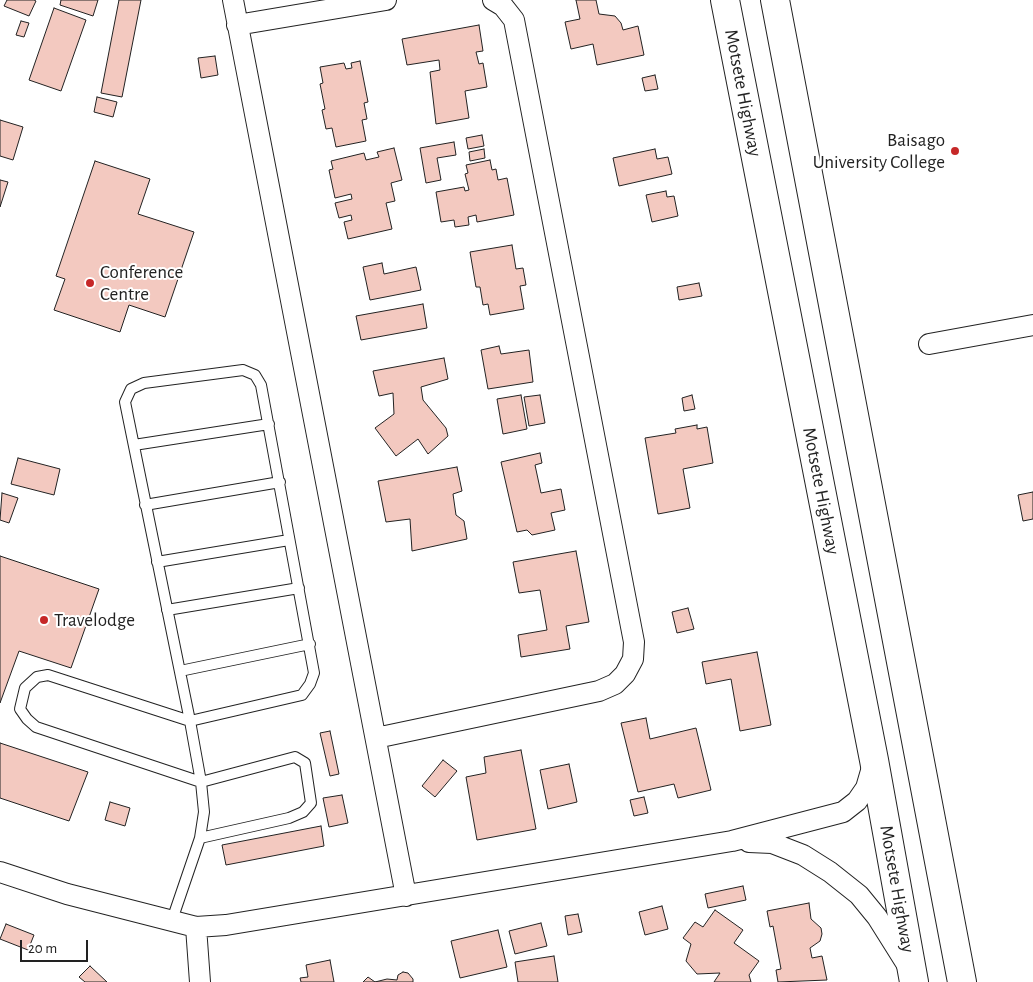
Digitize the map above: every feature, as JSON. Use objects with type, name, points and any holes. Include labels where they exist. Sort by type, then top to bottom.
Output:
[{"type":"highway","name":"Motsete Highway","points":[[725,0],[874,760],[913,978]]},
{"type":"highway","points":[[775,0],[962,982]]},
{"type":"street","points":[[233,0],[406,896]]},
{"type":"street","points":[[237,25],[386,0]]},
{"type":"street","points":[[376,738],[599,690],[614,684],[626,674],[633,659],[634,642],[514,20],[504,6],[493,0]]},
{"type":"street","points":[[929,344],[1033,325]]},
{"type":"street","points":[[0,872],[67,894],[196,927],[226,925],[732,842],[844,812],[857,801],[866,788],[874,760]]},
{"type":"street","points":[[732,842],[772,843],[803,855],[830,872],[859,895],[877,917],[913,978]]},
{"type":"street","points":[[196,927],[200,982]]},
{"type":"lane","points":[[172,920],[200,838],[204,812],[201,782],[190,721],[125,402],[131,389],[144,383],[243,370],[255,376],[260,385],[270,424],[310,644],[314,673],[310,684],[302,695],[190,721],[48,675],[37,677],[25,688],[20,709],[26,720],[36,727],[201,782],[295,757],[305,763],[311,803],[303,812],[289,818],[200,838]]},
{"type":"lane","points":[[134,445],[270,424]]},
{"type":"lane","points":[[145,505],[280,482]]},
{"type":"lane","points":[[157,562],[290,540]]},
{"type":"lane","points":[[167,610],[299,588]]},
{"type":"lane","points":[[180,671],[310,644]]},
{"type":"building","points":[[7,0],[36,1],[29,16],[4,6]]},
{"type":"building","points":[[61,0],[98,0],[93,16],[60,5]]},
{"type":"building","points":[[119,0],[141,0],[122,97],[101,93]]},
{"type":"building","points":[[576,0],[596,0],[599,14],[615,16],[621,23],[623,30],[638,26],[644,55],[597,65],[593,44],[571,49],[565,22],[580,19]]},
{"type":"building","points":[[54,8],[86,20],[61,91],[29,80]]},
{"type":"building","points":[[21,21],[29,23],[24,37],[16,35]]},
{"type":"building","points":[[479,25],[483,51],[476,52],[479,64],[483,63],[487,87],[465,91],[469,118],[436,124],[430,72],[440,70],[439,60],[407,65],[402,39]]},
{"type":"building","points":[[215,56],[218,75],[201,78],[198,58]]},
{"type":"building","points":[[360,61],[368,102],[364,103],[367,119],[362,120],[366,141],[336,147],[332,128],[326,129],[322,110],[325,109],[320,84],[323,83],[320,67],[344,63],[346,69],[352,68],[351,63]]},
{"type":"building","points":[[655,75],[658,89],[645,91],[642,78]]},
{"type":"building","points":[[97,97],[117,102],[113,117],[94,112]]},
{"type":"building","points":[[0,120],[23,127],[13,160],[0,156]]},
{"type":"building","points":[[482,135],[484,146],[468,149],[466,138]]},
{"type":"building","points":[[454,142],[456,155],[437,158],[441,180],[426,183],[420,148]]},
{"type":"building","points":[[394,148],[402,180],[391,183],[395,201],[386,203],[392,229],[348,239],[344,222],[352,220],[351,215],[339,218],[335,203],[352,199],[351,194],[335,198],[329,170],[333,169],[331,161],[364,153],[366,160],[379,157],[377,152]]},
{"type":"building","points":[[484,149],[485,158],[470,161],[469,152]]},
{"type":"building","points":[[655,149],[657,159],[668,157],[672,174],[619,186],[613,158]]},
{"type":"building","points":[[490,160],[492,170],[496,169],[498,180],[507,178],[514,215],[477,222],[476,215],[468,217],[469,225],[455,227],[454,220],[441,222],[436,192],[464,187],[465,191],[469,190],[465,174],[468,173],[466,165]]},
{"type":"building","points":[[95,161],[150,179],[138,214],[194,232],[165,317],[129,305],[120,332],[54,310],[65,279],[56,276]]},
{"type":"building","points":[[0,180],[8,182],[0,207]]},
{"type":"building","points":[[666,191],[667,197],[674,196],[678,216],[652,222],[646,195]]},
{"type":"building","points":[[512,245],[516,269],[523,268],[526,285],[520,286],[524,309],[490,315],[488,304],[483,305],[480,287],[476,287],[470,252]]},
{"type":"building","points":[[382,263],[384,274],[416,267],[421,290],[370,300],[363,267]]},
{"type":"building","points":[[699,283],[702,296],[679,300],[677,287]]},
{"type":"building","points":[[423,304],[427,328],[361,340],[356,316]]},
{"type":"building","points":[[499,346],[501,354],[529,350],[533,382],[488,389],[481,350]]},
{"type":"building","points":[[444,358],[448,379],[421,387],[423,400],[446,428],[448,436],[428,454],[418,439],[396,456],[375,428],[394,414],[393,393],[379,396],[373,371]]},
{"type":"building","points":[[521,395],[527,429],[503,434],[497,399]]},
{"type":"building","points":[[540,395],[545,423],[529,426],[524,397]]},
{"type":"building","points":[[692,395],[695,409],[684,411],[682,398]]},
{"type":"building","points":[[697,425],[697,429],[707,427],[713,463],[683,469],[690,508],[658,514],[645,438],[676,433],[675,429]]},
{"type":"building","points":[[540,453],[542,463],[535,465],[541,493],[561,489],[565,510],[551,513],[555,530],[532,535],[527,530],[517,532],[501,462]]},
{"type":"building","points":[[18,458],[60,469],[54,495],[11,484]]},
{"type":"building","points":[[457,467],[462,491],[453,494],[456,515],[464,521],[467,539],[412,551],[410,519],[386,522],[378,481]]},
{"type":"building","points":[[1033,492],[1033,519],[1023,521],[1018,495]]},
{"type":"building","points":[[2,493],[18,498],[9,523],[0,520]]},
{"type":"building","points":[[576,551],[589,622],[566,626],[570,649],[521,657],[518,635],[547,630],[540,590],[519,593],[513,562]]},
{"type":"building","name":"Travelodge","points":[[0,556],[99,589],[71,668],[19,651],[0,703]]},
{"type":"building","points":[[688,608],[694,629],[677,633],[672,612]]},
{"type":"building","points":[[757,652],[771,725],[740,731],[731,679],[706,684],[702,662]]},
{"type":"building","points":[[646,718],[650,739],[696,728],[711,790],[678,798],[674,784],[638,792],[621,723]]},
{"type":"building","points":[[330,731],[339,774],[330,776],[320,733]]},
{"type":"building","points":[[0,743],[88,772],[69,821],[0,798]]},
{"type":"building","points":[[521,750],[536,829],[477,840],[466,777],[486,773],[484,757]]},
{"type":"building","points":[[443,760],[457,771],[435,797],[422,786]]},
{"type":"building","points":[[569,764],[577,802],[548,809],[540,770]]},
{"type":"building","points":[[342,795],[348,823],[329,827],[323,798]]},
{"type":"building","points":[[644,797],[648,813],[634,816],[630,800]]},
{"type":"building","points":[[110,802],[130,808],[125,826],[105,820]]},
{"type":"building","points":[[321,826],[324,846],[226,865],[222,845]]},
{"type":"building","points":[[743,886],[746,900],[708,908],[705,894]]},
{"type":"building","points":[[809,903],[811,919],[821,928],[822,934],[820,941],[810,948],[812,958],[822,956],[827,980],[778,982],[776,970],[781,969],[773,926],[770,927],[767,911]]},
{"type":"building","points":[[662,906],[668,929],[645,935],[639,912]]},
{"type":"building","points":[[715,910],[743,930],[734,943],[759,961],[749,975],[751,982],[714,982],[720,973],[697,974],[686,961],[691,944],[683,938],[695,922],[703,927]]},
{"type":"building","points":[[578,914],[582,932],[568,935],[565,916]]},
{"type":"building","points":[[541,923],[547,946],[515,954],[509,931]]},
{"type":"building","points":[[6,924],[34,935],[28,950],[0,939]]},
{"type":"building","points":[[498,930],[507,967],[460,978],[451,941]]},
{"type":"building","points":[[554,956],[558,982],[518,982],[515,962]]},
{"type":"building","points":[[330,960],[334,982],[301,982],[300,978],[308,977],[306,965]]},
{"type":"building","points":[[90,966],[107,982],[85,982],[79,977]]},
{"type":"building","points":[[403,972],[408,973],[413,979],[413,982],[375,982],[387,979],[397,980],[398,975]]},
{"type":"building","points":[[368,977],[375,982],[363,982]]},
{"type":"place","name":"Baisago University College","points":[[955,151]]},
{"type":"place","name":"Conference Centre","points":[[90,283]]},
{"type":"place","name":"Travelodge","points":[[44,620]]}]
